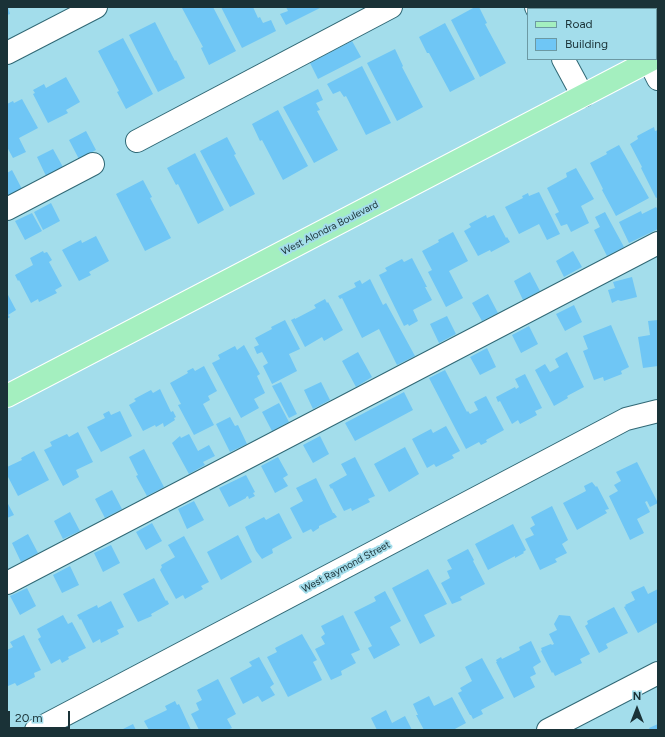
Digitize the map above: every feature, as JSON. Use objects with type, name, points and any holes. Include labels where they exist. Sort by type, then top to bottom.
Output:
[{"type":"main road","name":"West Alondra Boulevard","points":[[7,396],[583,96],[655,63]]},
{"type":"street","points":[[7,53],[96,7]]},
{"type":"street","points":[[137,141],[391,7]]},
{"type":"street","points":[[564,60],[583,96]]},
{"type":"street","points":[[7,209],[93,164]]},
{"type":"street","points":[[7,584],[658,243]]},
{"type":"street","name":"West Raymond Street","points":[[36,730],[626,419],[658,411]]},
{"type":"street","points":[[548,730],[658,672]]},
{"type":"shaded area","points":[[562,7],[651,7],[649,8]]},
{"type":"building","points":[[7,7],[10,14],[7,15]]},
{"type":"building","points":[[213,7],[236,51],[209,65],[201,48],[203,47],[182,8]]},
{"type":"building","points":[[221,7],[253,7],[258,18],[260,17],[263,23],[271,20],[276,31],[242,48]]},
{"type":"building","points":[[286,7],[322,7],[286,25],[280,14],[288,11]]},
{"type":"building","points":[[475,7],[479,7],[487,23],[485,24],[506,63],[480,77],[451,20]]},
{"type":"building","points":[[155,22],[185,78],[158,92],[129,35]]},
{"type":"building","points":[[445,23],[475,79],[450,92],[419,37]]},
{"type":"building","points":[[123,38],[153,94],[126,109],[117,92],[119,91],[98,51]]},
{"type":"building","points":[[352,41],[361,57],[318,79],[310,63]]},
{"type":"building","points":[[395,49],[403,66],[402,67],[423,107],[397,121],[367,63]]},
{"type":"building","points":[[362,66],[391,123],[366,135],[346,96],[344,97],[340,91],[333,94],[327,84]]},
{"type":"building","points":[[66,77],[80,102],[66,110],[68,113],[48,123],[33,94],[35,93],[33,90],[44,84],[46,88]]},
{"type":"building","points":[[318,89],[323,100],[316,103],[320,110],[317,111],[338,150],[314,163],[283,107]]},
{"type":"building","points":[[22,99],[38,128],[19,138],[26,152],[13,158],[7,147],[7,104],[13,101],[14,103]]},
{"type":"building","points":[[278,110],[308,166],[283,180],[262,140],[260,141],[252,124]]},
{"type":"building","points":[[654,127],[655,131],[658,130],[658,197],[656,198],[630,144],[638,139],[637,136]]},
{"type":"building","points":[[86,131],[96,150],[79,159],[69,140]]},
{"type":"building","points":[[227,137],[236,154],[234,155],[255,194],[230,207],[200,151]]},
{"type":"building","points":[[619,145],[649,198],[616,216],[590,163],[607,154],[606,152]]},
{"type":"building","points":[[53,149],[63,167],[46,176],[37,157]]},
{"type":"building","points":[[195,153],[224,210],[198,224],[178,184],[176,185],[167,168]]},
{"type":"building","points":[[576,168],[594,199],[581,206],[589,223],[571,232],[567,224],[561,226],[555,214],[559,212],[547,188],[567,177],[566,173]]},
{"type":"building","points":[[12,170],[22,189],[7,197],[7,173]]},
{"type":"building","points":[[143,180],[152,197],[150,198],[171,238],[145,251],[116,194]]},
{"type":"building","points":[[539,192],[560,234],[547,240],[539,224],[519,234],[505,207],[523,198],[522,196],[528,193],[529,196]]},
{"type":"building","points":[[51,203],[60,221],[43,230],[34,212]]},
{"type":"building","points":[[656,207],[658,210],[658,229],[629,243],[619,222],[641,211],[642,214]]},
{"type":"building","points":[[605,212],[624,247],[607,256],[594,230],[600,227],[595,217]]},
{"type":"building","points":[[32,213],[42,231],[25,240],[15,221]]},
{"type":"building","points":[[486,215],[487,218],[494,215],[506,238],[507,237],[510,242],[491,252],[490,250],[478,256],[464,231],[471,227],[469,224]]},
{"type":"building","points":[[453,232],[468,261],[449,271],[463,298],[446,307],[428,272],[432,270],[422,251],[439,242],[438,240]]},
{"type":"building","points":[[96,236],[109,261],[89,272],[91,275],[79,281],[62,250],[81,240],[82,243]]},
{"type":"building","points":[[43,251],[44,253],[47,252],[52,260],[49,262],[62,286],[55,290],[57,293],[39,302],[38,299],[31,303],[15,275],[33,265],[30,258]]},
{"type":"building","points":[[573,251],[582,267],[564,277],[556,261]]},
{"type":"building","points":[[412,258],[432,300],[413,310],[418,321],[409,326],[408,324],[404,326],[379,275],[387,271],[385,268],[402,259],[404,262]]},
{"type":"building","points":[[530,272],[540,291],[523,300],[514,281]]},
{"type":"building","points":[[632,277],[637,297],[621,301],[618,300],[612,303],[608,290],[615,288],[613,282]]},
{"type":"building","points":[[370,279],[383,305],[386,303],[415,356],[397,365],[379,329],[362,338],[342,298],[340,299],[338,296],[356,287],[354,283],[360,280],[362,284]]},
{"type":"building","points":[[7,293],[16,310],[8,315],[10,317],[7,319]]},
{"type":"building","points":[[488,294],[498,313],[482,321],[472,303]]},
{"type":"building","points":[[325,299],[343,330],[324,341],[322,337],[305,347],[291,320],[316,308],[314,305]]},
{"type":"building","points":[[574,305],[582,322],[565,331],[556,314]]},
{"type":"building","points":[[447,316],[456,334],[439,343],[430,324]]},
{"type":"building","points":[[285,320],[300,349],[289,354],[297,371],[272,384],[263,366],[268,363],[262,352],[257,354],[254,347],[259,345],[255,338],[272,329],[271,327]]},
{"type":"building","points":[[658,320],[658,366],[643,368],[638,337],[650,335],[648,321]]},
{"type":"building","points":[[611,325],[629,367],[621,371],[622,374],[604,381],[603,377],[594,380],[583,351],[588,349],[583,336]]},
{"type":"building","points":[[529,326],[538,344],[521,353],[512,335]]},
{"type":"building","points":[[244,345],[260,374],[257,376],[265,393],[254,399],[259,408],[241,418],[212,363],[220,359],[218,355],[235,346],[237,350]]},
{"type":"building","points":[[487,348],[496,367],[480,375],[470,357]]},
{"type":"building","points":[[358,352],[372,377],[356,387],[342,361]]},
{"type":"building","points":[[567,352],[584,387],[567,396],[568,398],[554,406],[535,370],[545,364],[550,372],[559,367],[555,359]]},
{"type":"building","points":[[204,366],[217,391],[208,396],[210,400],[203,404],[214,425],[194,435],[178,405],[181,404],[170,383],[188,373],[187,371],[193,368],[195,371]]},
{"type":"building","points":[[445,370],[467,412],[468,411],[470,414],[478,410],[474,402],[486,396],[504,430],[486,440],[487,442],[481,445],[479,442],[466,449],[429,378]]},
{"type":"building","points":[[525,374],[542,408],[535,411],[537,415],[520,424],[518,420],[512,424],[500,401],[498,402],[496,397],[515,387],[516,389],[519,387],[515,379]]},
{"type":"building","points":[[281,382],[297,414],[289,418],[272,386]]},
{"type":"building","points":[[321,382],[330,400],[313,409],[304,390]]},
{"type":"building","points":[[160,389],[171,412],[173,411],[176,417],[174,418],[175,420],[164,427],[163,423],[143,431],[129,405],[136,401],[134,399],[151,390],[153,393]]},
{"type":"building","points":[[404,392],[413,410],[355,441],[345,423]]},
{"type":"building","points":[[279,403],[289,422],[272,431],[262,412]]},
{"type":"building","points":[[109,411],[111,415],[120,411],[132,436],[101,452],[87,427],[105,418],[103,414]]},
{"type":"building","points":[[230,417],[235,426],[238,425],[247,444],[230,452],[216,424]]},
{"type":"building","points":[[446,426],[460,451],[452,455],[454,458],[436,467],[434,464],[427,468],[412,439],[431,429],[433,433]]},
{"type":"building","points":[[78,432],[93,462],[76,470],[79,477],[63,486],[44,450],[52,446],[50,442],[67,434],[69,437]]},
{"type":"building","points":[[189,434],[198,451],[209,445],[215,456],[203,462],[205,465],[189,474],[172,443],[180,436],[181,438]]},
{"type":"building","points":[[320,436],[329,454],[313,463],[303,445]]},
{"type":"building","points":[[405,447],[419,474],[389,492],[374,464]]},
{"type":"building","points":[[144,449],[164,487],[147,496],[136,476],[138,475],[129,457]]},
{"type":"building","points":[[34,451],[49,480],[18,496],[7,475],[7,467],[22,460],[21,458]]},
{"type":"building","points":[[278,457],[288,475],[283,478],[288,486],[275,493],[261,466]]},
{"type":"building","points":[[355,457],[375,496],[368,499],[370,502],[352,511],[351,508],[344,511],[329,485],[347,475],[341,464]]},
{"type":"building","points":[[637,462],[658,503],[650,507],[647,501],[645,502],[650,512],[637,519],[644,533],[630,540],[609,496],[618,491],[614,485],[621,481],[616,472]]},
{"type":"building","points":[[246,475],[255,492],[253,493],[255,496],[249,499],[248,496],[229,507],[219,488]]},
{"type":"building","points":[[316,478],[333,513],[337,517],[319,526],[319,528],[313,532],[311,529],[303,533],[290,508],[303,501],[296,488]]},
{"type":"building","points":[[592,482],[596,487],[597,486],[609,509],[605,510],[607,513],[577,530],[563,503],[586,491],[584,486]]},
{"type":"building","points":[[112,490],[122,509],[105,518],[95,499]]},
{"type":"building","points":[[194,501],[204,520],[187,529],[178,509]]},
{"type":"building","points":[[7,502],[14,515],[7,518]]},
{"type":"building","points":[[552,506],[568,540],[562,544],[567,553],[555,559],[557,562],[540,570],[525,539],[534,535],[530,528],[535,525],[531,517]]},
{"type":"building","points":[[70,512],[80,531],[63,539],[54,521]]},
{"type":"building","points":[[279,513],[292,538],[272,549],[273,553],[262,559],[256,551],[245,527],[264,517],[266,520]]},
{"type":"building","points":[[152,523],[162,541],[146,550],[136,532]]},
{"type":"building","points":[[513,524],[526,550],[523,552],[524,553],[515,558],[515,556],[488,570],[475,544]]},
{"type":"building","points":[[28,534],[38,553],[21,562],[12,543]]},
{"type":"building","points":[[238,535],[252,562],[221,580],[207,552]]},
{"type":"building","points":[[184,536],[209,582],[201,586],[203,589],[185,599],[183,595],[176,599],[160,570],[162,567],[161,565],[175,557],[168,545]]},
{"type":"building","points":[[111,545],[120,563],[103,572],[94,553]]},
{"type":"building","points":[[468,549],[485,584],[460,597],[462,600],[452,604],[441,583],[450,578],[447,571],[452,569],[447,560]]},
{"type":"building","points":[[70,566],[79,585],[62,593],[53,575]]},
{"type":"building","points":[[428,569],[447,604],[424,615],[435,636],[420,644],[392,588]]},
{"type":"building","points":[[154,578],[169,604],[151,614],[152,616],[138,622],[123,594]]},
{"type":"building","points":[[644,586],[648,594],[658,589],[658,622],[638,633],[624,607],[635,600],[631,592]]},
{"type":"building","points":[[27,588],[36,606],[20,615],[10,596]]},
{"type":"building","points":[[385,591],[401,621],[390,627],[400,645],[374,659],[368,648],[372,646],[354,612],[376,601],[374,597]]},
{"type":"building","points":[[111,601],[124,627],[117,630],[119,634],[101,643],[100,639],[93,643],[81,619],[80,620],[77,615],[97,605],[98,608]]},
{"type":"building","points":[[614,607],[628,633],[606,644],[608,648],[599,653],[585,626],[588,624],[587,621]]},
{"type":"building","points":[[63,615],[68,624],[72,622],[86,648],[68,657],[69,659],[62,663],[60,659],[51,664],[38,639],[41,637],[37,629]]},
{"type":"building","points":[[343,615],[360,650],[351,654],[356,663],[341,671],[342,675],[331,680],[315,649],[325,644],[321,637],[325,634],[321,626]]},
{"type":"building","points":[[559,615],[570,616],[590,654],[580,659],[582,663],[555,676],[541,651],[541,648],[554,644],[549,634],[557,630],[554,624]]},
{"type":"building","points":[[302,634],[317,660],[313,662],[322,680],[288,697],[267,657],[277,652],[275,648]]},
{"type":"building","points":[[24,635],[41,670],[34,673],[35,677],[17,686],[15,683],[8,686],[7,650],[13,647],[10,642]]},
{"type":"building","points":[[531,641],[541,662],[533,667],[536,674],[530,677],[535,687],[514,698],[496,660],[501,657],[502,659],[520,650],[519,647]]},
{"type":"building","points":[[259,657],[274,684],[270,687],[275,695],[262,702],[258,696],[243,704],[230,678],[252,666],[249,662]]},
{"type":"building","points":[[482,658],[504,698],[481,710],[483,714],[473,719],[458,693],[462,691],[460,688],[472,681],[465,667]]},
{"type":"building","points":[[218,679],[236,714],[227,719],[232,728],[227,730],[199,730],[191,714],[199,710],[196,703],[202,700],[197,690]]},
{"type":"building","points":[[429,696],[434,706],[452,697],[466,723],[453,730],[424,730],[416,715],[418,715],[413,704]]},
{"type":"building","points":[[175,701],[177,705],[179,704],[191,730],[149,730],[144,721],[167,710],[165,706]]},
{"type":"building","points":[[386,710],[392,723],[405,716],[412,730],[377,730],[371,718]]},
{"type":"building","points":[[133,724],[136,730],[121,730]]},
{"type":"building","points":[[658,724],[658,730],[650,730],[649,728]]}]
